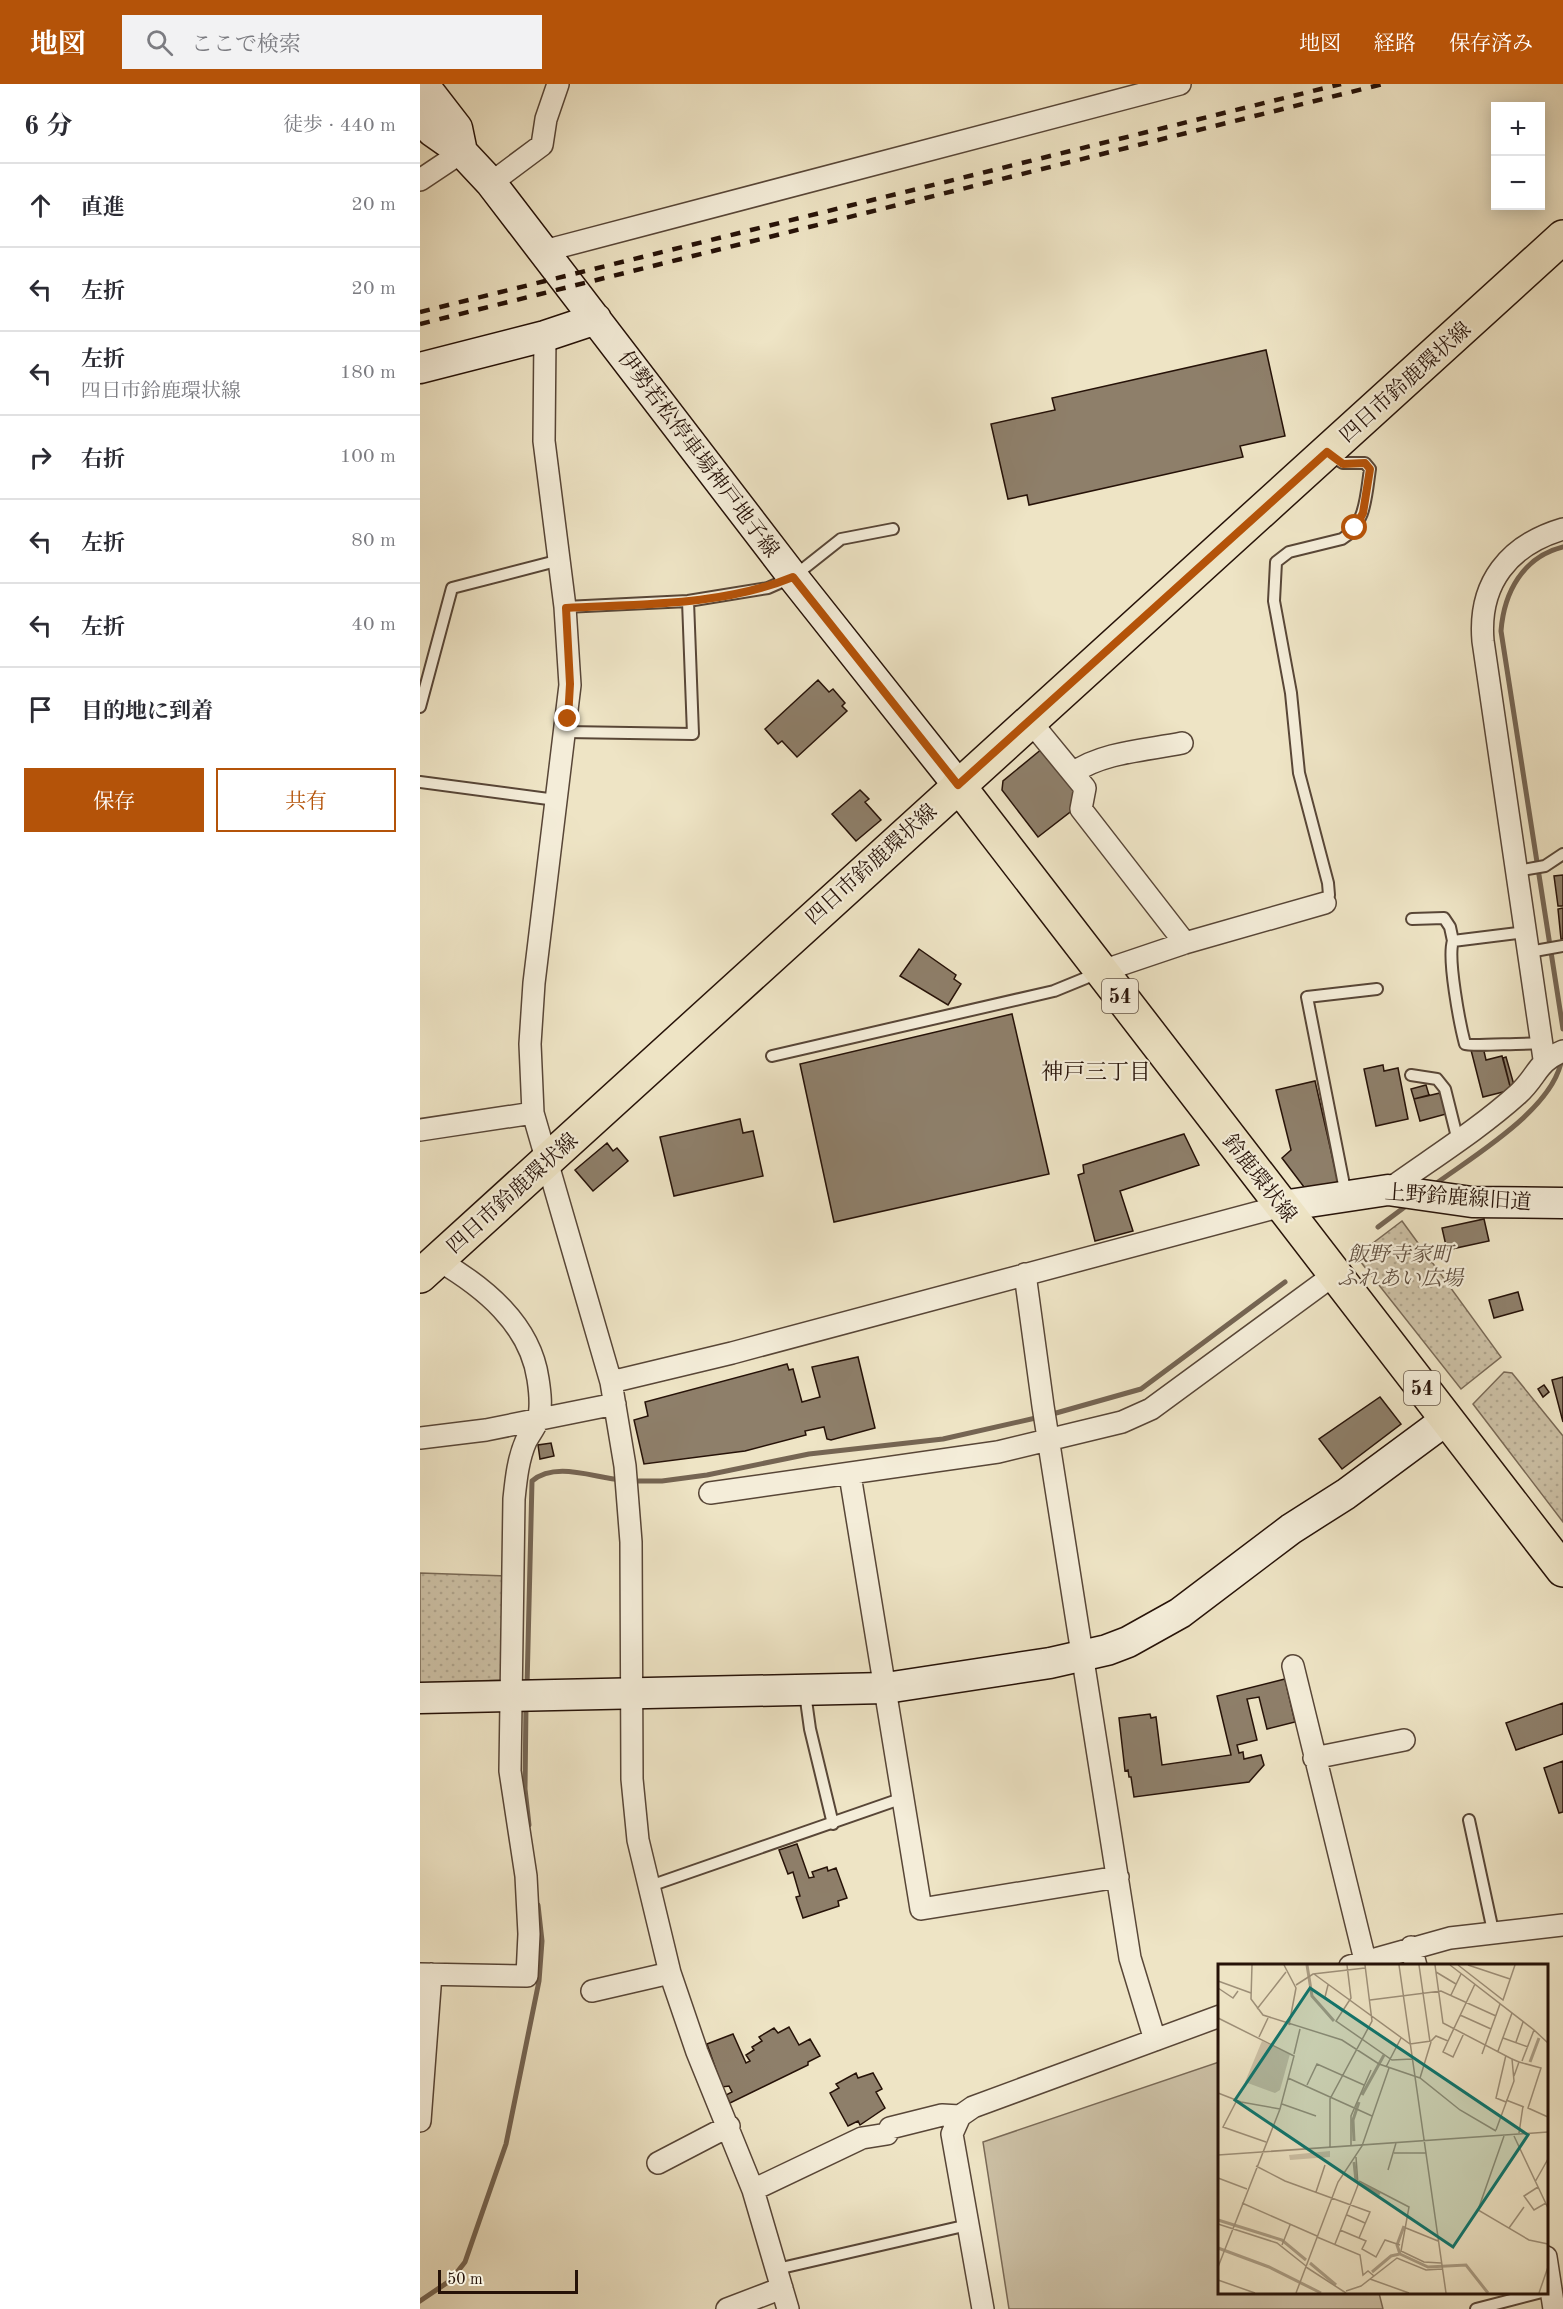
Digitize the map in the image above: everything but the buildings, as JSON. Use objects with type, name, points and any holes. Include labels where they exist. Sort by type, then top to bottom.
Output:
[{"type":"main road","name":"四日市鈴鹿環状線","points":[[429,1268],[1563,237]]},
{"type":"main road","name":"鈴鹿環状線","points":[[958,785],[1563,1570]]},
{"type":"street","name":"伊勢若松停車場神戸地子線","points":[[423,84],[457,128],[462,152]]},
{"type":"street","points":[[491,183],[542,146],[546,119],[558,84]]},
{"type":"street","points":[[544,251],[1180,84]]},
{"type":"street","name":"伊勢若松停車場神戸地子線","points":[[420,116],[432,132],[462,152],[491,183],[793,577],[958,785]]},
{"type":"street","points":[[420,180],[462,152]]},
{"type":"street","points":[[420,368],[544,336],[596,319]]},
{"type":"street","points":[[544,336],[543,441],[566,608],[570,684],[533,993],[530,1044],[533,1113],[611,1382],[625,1466],[628,1492],[632,1779],[638,1840],[670,1973],[697,2052],[729,2126],[753,2190],[788,2309]]},
{"type":"street","points":[[1408,1192],[1458,1141],[1518,1094],[1550,1053],[1483,641],[1482,621],[1488,593],[1505,563],[1534,539],[1563,529]]},
{"type":"street","points":[[1030,721],[1085,788],[1081,809],[1185,943]]},
{"type":"street","points":[[1073,773],[1084,766],[1106,759],[1182,743]]},
{"type":"street","points":[[1101,971],[1185,943],[1325,903]]},
{"type":"street","points":[[420,1130],[533,1113]]},
{"type":"street","name":"上野鈴鹿線旧道","points":[[1282,1206],[1346,1195],[1408,1192],[1472,1202],[1563,1203]]},
{"type":"street","points":[[611,1382],[732,1353],[1282,1206]]},
{"type":"street","points":[[420,2121],[426,1974],[527,1976],[529,1934],[526,1876],[510,1771],[512,1724],[522,1696],[514,1499],[517,1472],[525,1443],[538,1420],[541,1396],[535,1359],[528,1342],[495,1302],[470,1281],[429,1268]]},
{"type":"street","points":[[1025,1274],[1043,1406],[1130,1958],[1155,2040]]},
{"type":"street","points":[[710,1494],[998,1452],[1048,1435],[1138,1416],[1335,1274]]},
{"type":"street","points":[[420,1438],[450,1437],[615,1404]]},
{"type":"street","points":[[420,1698],[886,1688],[1083,1656],[1128,1642],[1180,1614],[1291,1529],[1346,1494],[1446,1420]]},
{"type":"street","points":[[850,1475],[921,1909],[1118,1877]]},
{"type":"street","points":[[1293,1666],[1357,1963],[1414,1956],[1493,1931],[1563,1925]]},
{"type":"street","points":[[1314,1758],[1404,1740]]},
{"type":"street","points":[[592,1991],[670,1973]]},
{"type":"street","points":[[982,2309],[952,2134],[960,2116],[973,2107],[1218,2017]]},
{"type":"street","points":[[753,2190],[862,2138],[887,2134],[890,2128],[942,2115],[960,2116]]},
{"type":"street","points":[[658,2163],[729,2126]]},
{"type":"street","points":[[1548,2272],[1551,2295]]},
{"type":"street","points":[[727,2309],[779,2278]]},
{"type":"lane","points":[[1325,903],[1329,895],[1328,883],[1299,773],[1292,704],[1273,588],[1276,562],[1280,558],[1289,552],[1342,539],[1355,528],[1363,513],[1370,469],[1365,463],[1343,464],[1327,452]]},
{"type":"lane","points":[[566,608],[688,602],[768,588],[793,577],[841,539],[893,529]]},
{"type":"lane","points":[[420,708],[452,588],[560,560]]},
{"type":"lane","points":[[566,732],[693,734],[688,602]]},
{"type":"lane","points":[[420,782],[556,800]]},
{"type":"lane","points":[[1520,870],[1545,866],[1563,854]]},
{"type":"lane","points":[[1412,919],[1444,918],[1450,927],[1453,941],[1453,966],[1465,1044],[1470,1047],[1496,1043],[1550,1053]]},
{"type":"lane","points":[[1453,941],[1562,946]]},
{"type":"lane","points":[[772,1056],[1054,991],[1101,971]]},
{"type":"lane","points":[[1346,1195],[1307,997],[1377,989]]},
{"type":"lane","points":[[1412,1075],[1437,1079],[1445,1089],[1458,1141]]},
{"type":"lane","points":[[805,1690],[810,1729],[833,1824]]},
{"type":"lane","points":[[650,1886],[903,1798]]},
{"type":"lane","points":[[1469,1820],[1493,1931]]},
{"type":"lane","points":[[779,2278],[968,2225]]},
{"type":"lane","points":[[1476,2309],[1551,2295]]},
{"type":"green space","name":"飯野寺家町 ふれあい広場","points":[[1402,1221],[1501,1357],[1461,1389],[1356,1256]]},
{"type":"green space","points":[[1504,1372],[1512,1373],[1563,1436],[1563,1522],[1473,1404]]},
{"type":"green space","points":[[420,1573],[507,1576],[502,1680],[420,1683]]},
{"type":"green space","points":[[1218,2062],[1218,2294],[1379,2294],[1383,2309],[1009,2309],[983,2142]]},
{"type":"waterway","points":[[1563,547],[1537,559],[1518,578],[1506,603],[1501,631],[1563,1029]]},
{"type":"waterway","points":[[1434,1185],[1490,1145],[1529,1112],[1545,1094],[1556,1076],[1562,1057]]},
{"type":"waterway","points":[[1378,1227],[1410,1203]]},
{"type":"waterway","points":[[1049,1415],[1141,1389],[1285,1282]]},
{"type":"waterway","points":[[632,1481],[662,1481],[707,1475],[809,1454],[943,1439],[1040,1417]]},
{"type":"waterway","points":[[527,1687],[532,1481],[542,1475],[564,1471],[622,1480]]},
{"type":"waterway","points":[[526,1705],[525,1789],[529,1825]]},
{"type":"waterway","points":[[420,2301],[451,2280],[465,2262],[506,2144],[539,1981],[542,1941],[538,1905]]},
{"type":"railway","points":[[420,312],[1341,84]]},
{"type":"railway","points":[[420,324],[1383,84]]},
{"type":"district","name":"神戸三丁目","points":[[1096,1071]]},
{"type":"route","points":[[568,719],[570,684],[566,608],[688,602],[768,588],[793,577],[958,785],[1327,452],[1343,464],[1365,463],[1370,469],[1363,513],[1355,528]]}]
